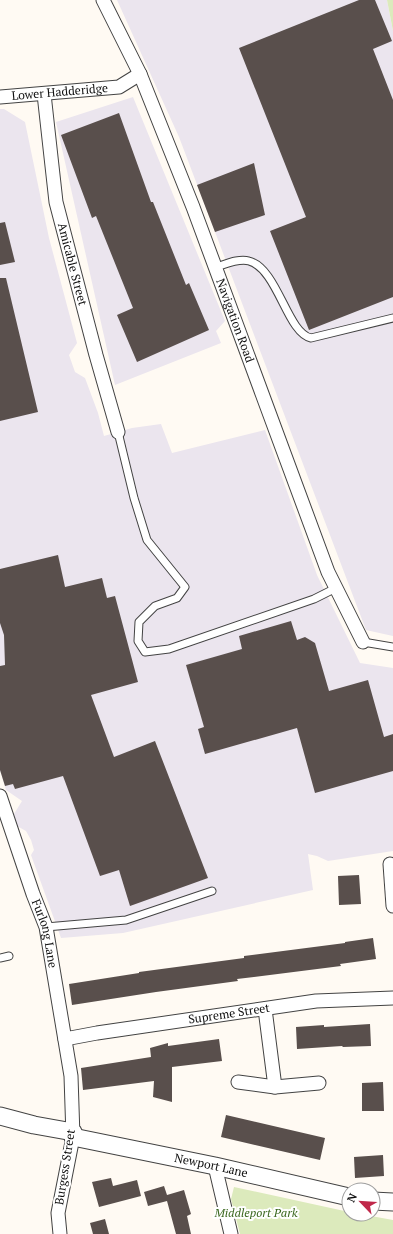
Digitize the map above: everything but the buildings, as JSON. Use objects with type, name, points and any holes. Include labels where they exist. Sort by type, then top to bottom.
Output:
[{"type":"street","name":"Navigation Road","points":[[103,0],[140,74],[216,267],[328,572],[363,642]]},
{"type":"street","name":"Lower Hadderidge","points":[[0,97],[119,87],[140,74]]},
{"type":"street","name":"Amicable Street","points":[[44,94],[56,202],[96,355],[118,432]]},
{"type":"street","name":"Furlong Lane","points":[[0,796],[32,894],[46,928],[71,1076]]},
{"type":"street","points":[[390,864],[393,906]]},
{"type":"street","name":"Supreme Street","points":[[65,1039],[316,1001],[393,998]]},
{"type":"street","points":[[266,1009],[275,1087]]},
{"type":"street","name":"Burgess Street","points":[[60,1234],[58,1212],[73,1134],[71,1076]]},
{"type":"street","points":[[238,1082],[275,1087],[319,1082]]},
{"type":"street","name":"Newport Lane","points":[[0,1116],[341,1195]]},
{"type":"street","points":[[215,1166],[232,1234]]},
{"type":"street","points":[[381,1201],[393,1202]]},
{"type":"lane","points":[[216,267],[241,260],[250,261],[261,268],[270,278],[298,330],[306,337],[311,338],[393,318]]},
{"type":"lane","points":[[118,432],[134,498],[147,540],[185,587],[178,598],[155,606],[139,622],[138,641],[144,652],[169,649],[314,599],[336,588]]},
{"type":"lane","points":[[363,642],[393,647]]},
{"type":"lane","points":[[46,928],[126,920],[212,891]]},
{"type":"lane","points":[[0,958],[9,956]]},
{"type":"shaded area","points":[[117,0],[387,0],[393,31],[393,636],[366,630],[179,137]]},
{"type":"shaded area","points":[[133,97],[225,321],[216,331],[221,343],[115,385],[56,122]]},
{"type":"shaded area","points":[[0,109],[4,109],[25,122],[49,238],[77,343],[69,355],[75,372],[85,378],[98,413],[104,436],[132,428],[161,424],[172,453],[265,430],[317,575],[360,663],[393,668],[393,851],[328,861],[308,854],[313,890],[123,933],[61,938],[31,855],[34,850],[31,840],[26,831],[17,826],[14,814],[22,801],[6,790],[0,770]]},
{"type":"green space","points":[[387,0],[393,0],[393,31]]},
{"type":"green space","name":"Middleport Park","points":[[234,1187],[341,1210],[341,1222],[381,1222],[381,1218],[393,1220],[393,1234],[240,1234],[231,1199]]}]
